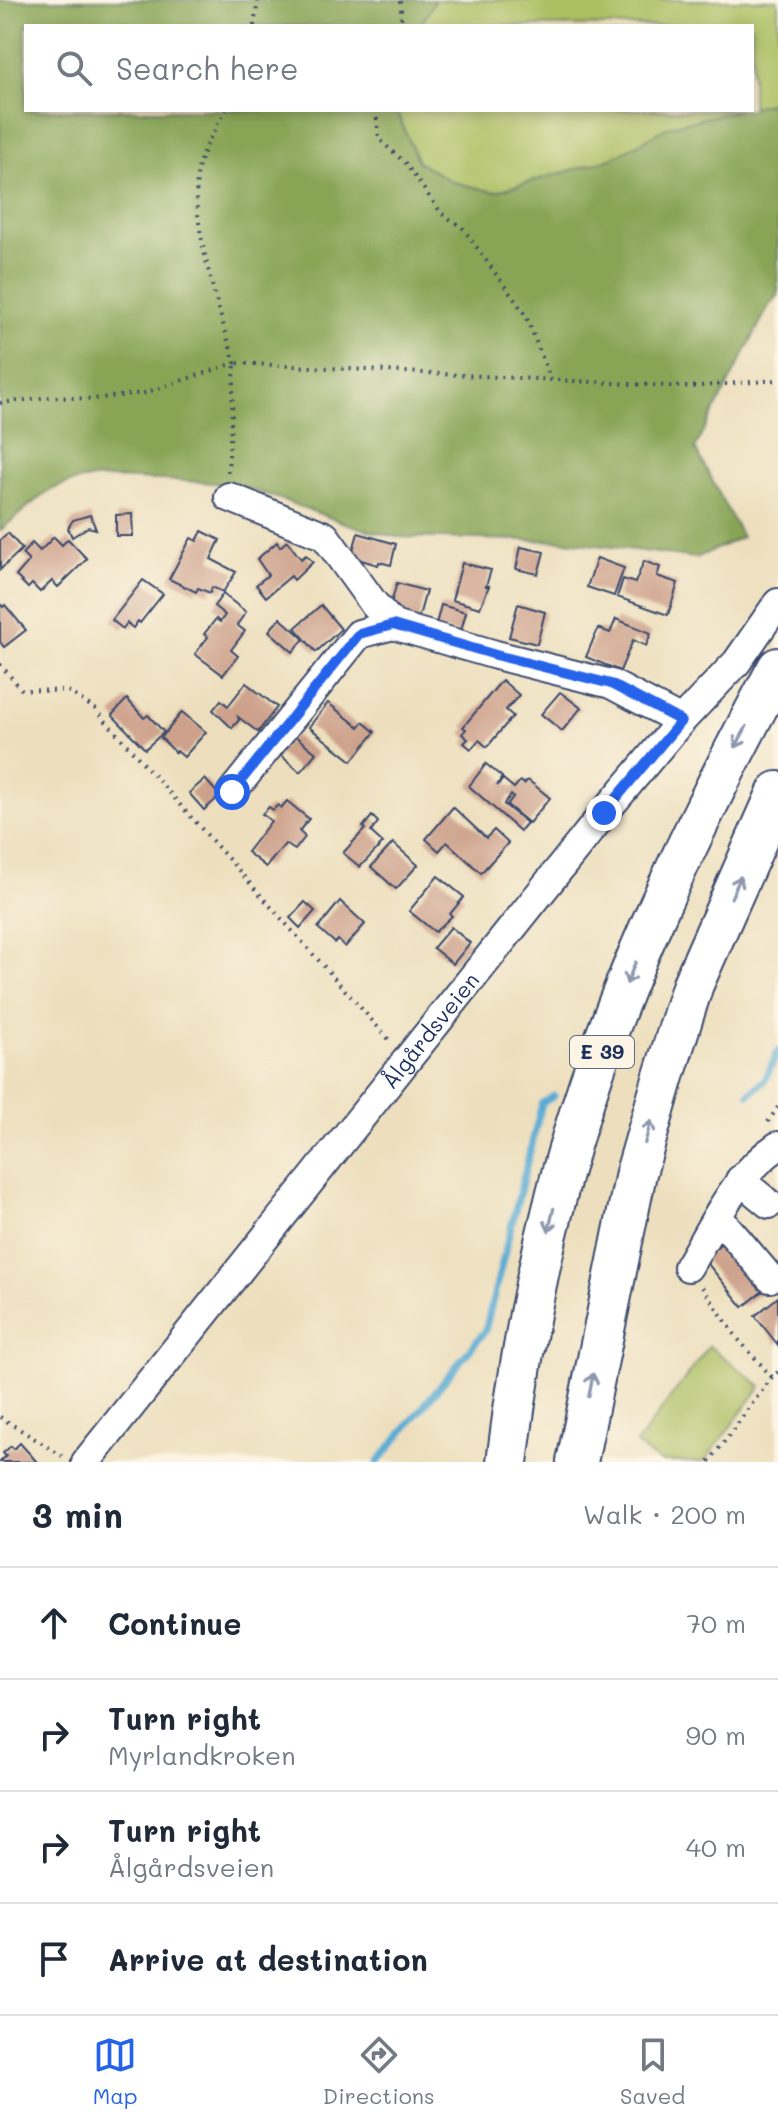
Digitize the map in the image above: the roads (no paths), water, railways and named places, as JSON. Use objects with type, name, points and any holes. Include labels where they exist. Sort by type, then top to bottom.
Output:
[{"type":"highway","name":"E 39","points":[[507,1462],[519,1370],[535,1291],[557,1192],[584,1102],[631,972],[668,886],[778,668]]},
{"type":"highway","name":"E 39","points":[[577,1462],[636,1173],[664,1076],[693,984],[778,792]]},
{"type":"street","points":[[228,487],[325,536],[393,625]]},
{"type":"street","name":"Ålgårdsveien","points":[[86,1462],[604,813],[681,721],[737,662],[778,603]]},
{"type":"street","points":[[232,792],[359,634],[393,625],[611,684],[681,721]]},
{"type":"street","points":[[688,1267],[740,1180],[760,1158],[778,1146]]},
{"type":"street","points":[[740,1180],[769,1204]]},
{"type":"street","points":[[718,1217],[770,1278]]},
{"type":"waterway","points":[[749,1094],[765,1080],[778,1051]]},
{"type":"waterway","points":[[378,1462],[485,1331],[542,1103],[554,1096]]}]
